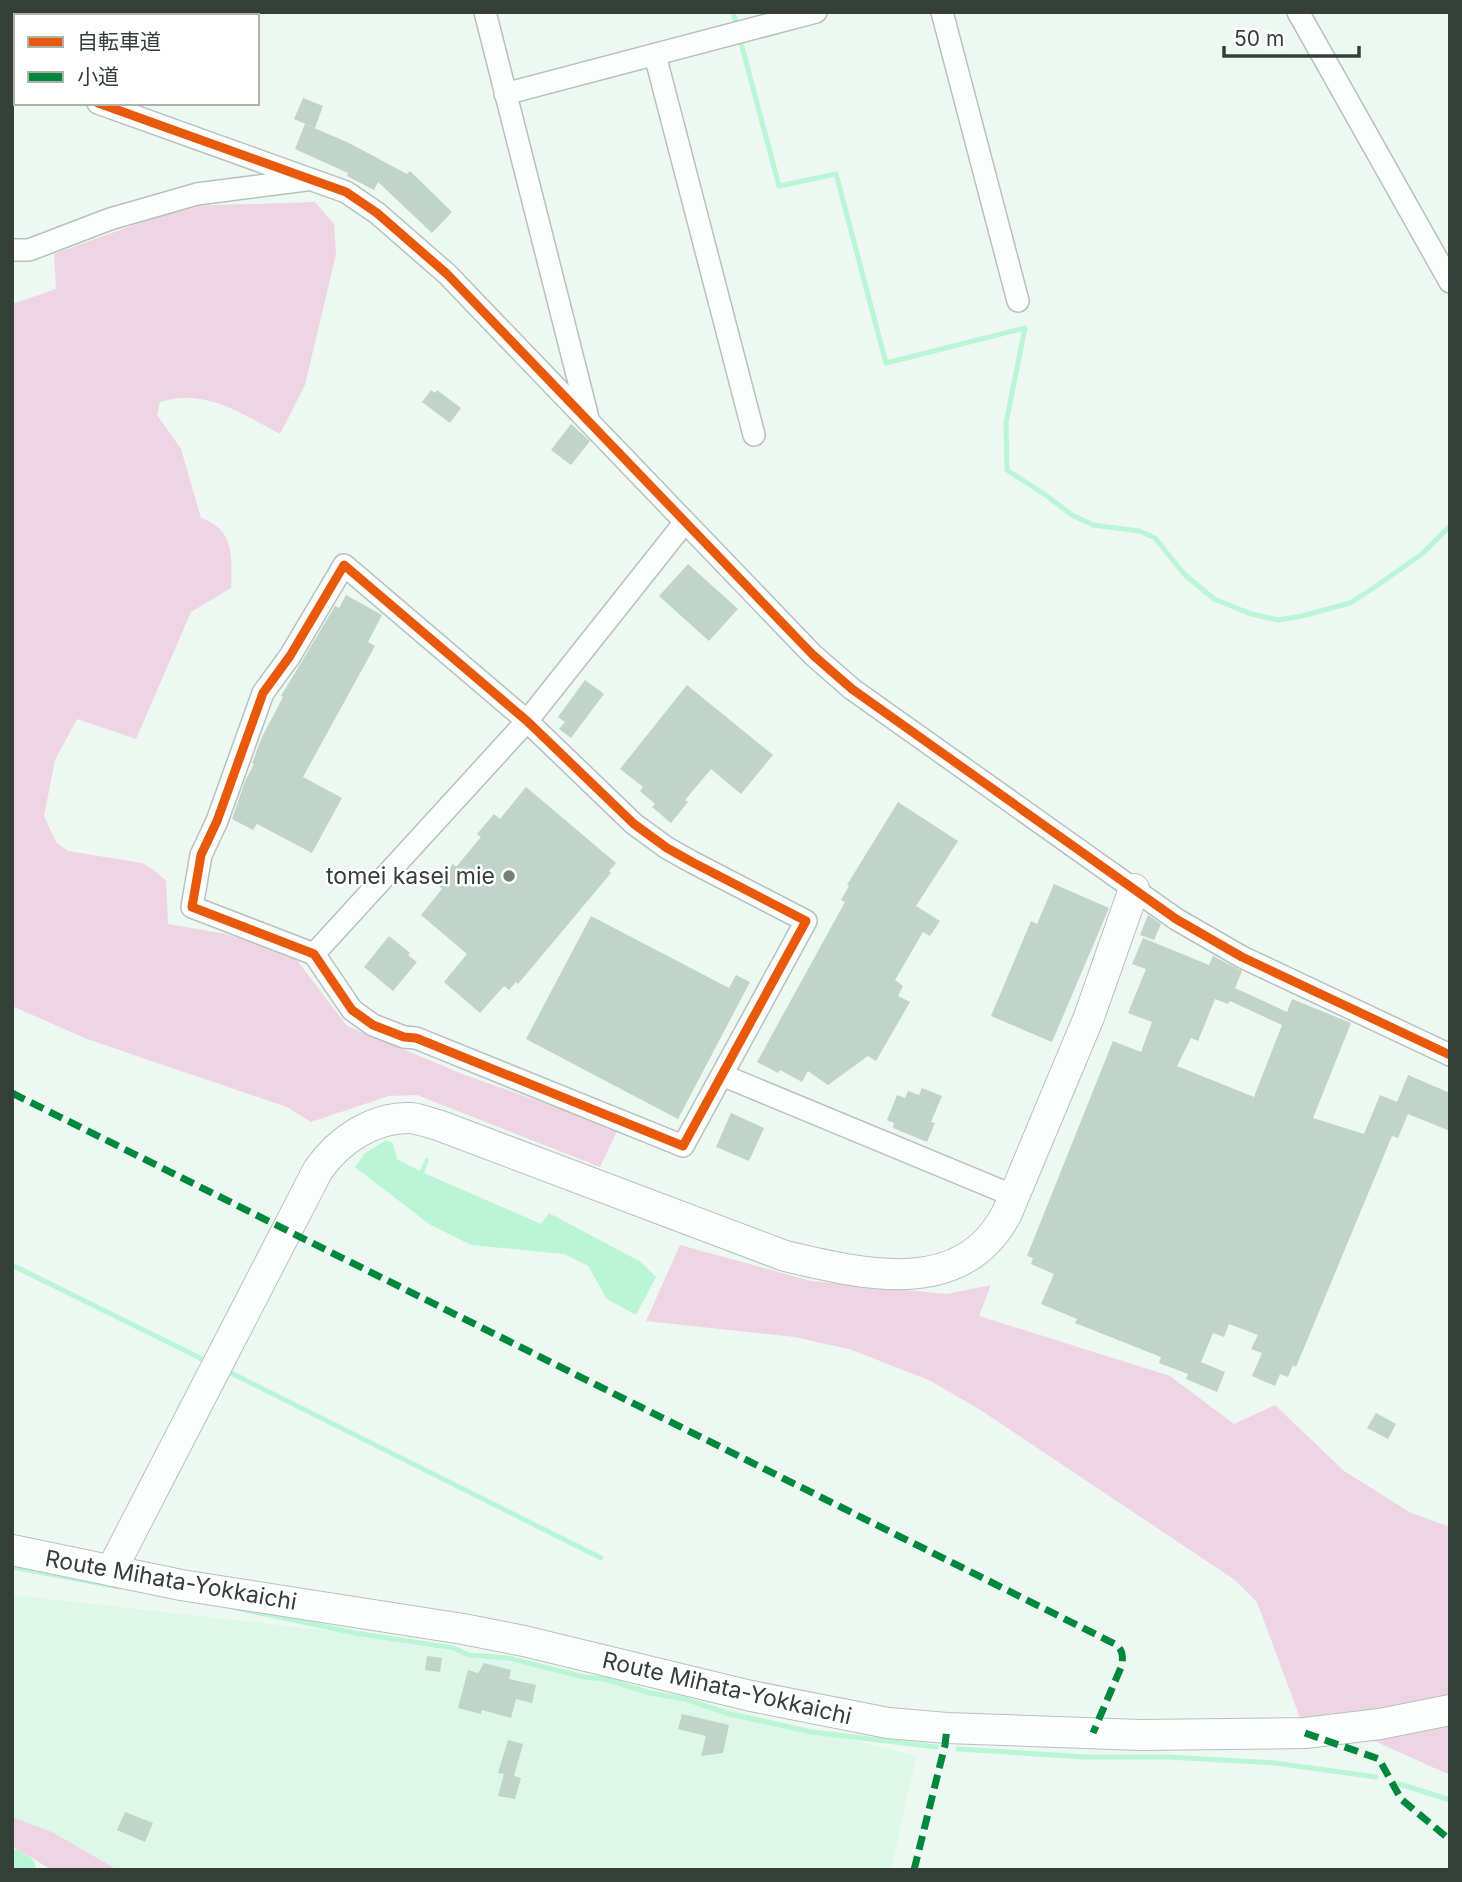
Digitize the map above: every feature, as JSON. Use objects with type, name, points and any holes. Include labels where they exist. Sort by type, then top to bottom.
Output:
[{"type":"street","points":[[485,12],[588,418]]},
{"type":"street","points":[[505,94],[816,12]]},
{"type":"street","points":[[942,12],[1018,301]]},
{"type":"street","points":[[1298,12],[1450,282]]},
{"type":"street","points":[[655,55],[754,435]]},
{"type":"street","points":[[104,105],[346,192],[377,213],[447,274],[813,655],[852,688],[1176,919],[1242,957],[1450,1055]]},
{"type":"street","points":[[12,250],[29,250],[110,219],[197,194],[312,180]]},
{"type":"street","points":[[314,954],[527,721],[685,522]]},
{"type":"street","points":[[344,565],[527,721],[607,800],[667,848],[806,921],[683,1146],[416,1038],[404,1037],[373,1025],[352,1010],[314,954],[192,907],[201,855],[217,821],[263,693],[290,656],[344,565]]},
{"type":"street","points":[[111,1571],[318,1170],[342,1143],[372,1126],[395,1119],[414,1118],[785,1256],[841,1268],[909,1274],[930,1273],[958,1264],[993,1237],[1014,1196],[1089,1017],[1134,889]]},
{"type":"street","points":[[722,1074],[1014,1196]]},
{"type":"street","name":"Route Mihata-Yokkaichi","points":[[12,1550],[181,1585],[463,1629],[550,1647],[751,1696],[888,1723],[947,1728],[1141,1735],[1305,1733],[1380,1724],[1450,1710]]},
{"type":"shaded area","points":[[315,202],[334,224],[336,254],[305,385],[280,434],[237,411],[208,400],[177,398],[160,402],[157,415],[181,449],[201,518],[212,523],[226,537],[231,555],[231,588],[191,612],[136,739],[77,719],[55,760],[44,816],[56,842],[68,851],[142,863],[154,870],[166,881],[168,924],[226,934],[293,955],[347,1026],[465,1075],[618,1129],[600,1167],[417,1095],[389,1096],[311,1122],[287,1107],[87,1039],[12,1006],[12,304],[56,289],[54,254],[186,206]]},
{"type":"shaded area","points":[[386,1140],[393,1143],[397,1159],[420,1171],[426,1157],[429,1160],[424,1173],[541,1224],[549,1213],[641,1262],[656,1277],[636,1315],[607,1299],[588,1266],[564,1254],[471,1245],[429,1224],[355,1167],[364,1154]]},
{"type":"shaded area","points":[[680,1245],[811,1281],[947,1294],[991,1285],[979,1316],[1170,1376],[1234,1424],[1275,1405],[1344,1471],[1411,1513],[1450,1527],[1450,1696],[1303,1726],[1257,1602],[1235,1580],[982,1411],[931,1381],[852,1350],[795,1337],[646,1321]]},
{"type":"shaded area","points":[[12,1595],[340,1632],[607,1679],[916,1756],[891,1870],[118,1870],[52,1832],[12,1817]]},
{"type":"shaded area","points":[[1450,1720],[1450,1775],[1370,1739]]},
{"type":"shaded area","points":[[12,1817],[52,1832],[118,1870],[52,1870],[12,1846]]},
{"type":"building","points":[[303,98],[323,106],[315,128],[294,119]]},
{"type":"building","points":[[305,124],[349,143],[407,174],[410,171],[452,212],[432,233],[378,182],[374,190],[347,176],[348,173],[295,149]]},
{"type":"building","points":[[431,390],[435,393],[437,390],[461,408],[450,423],[422,402]]},
{"type":"building","points":[[571,424],[590,441],[571,465],[551,450]]},
{"type":"building","points":[[688,564],[738,609],[709,641],[659,596]]},
{"type":"building","points":[[346,595],[382,615],[368,642],[375,646],[303,777],[342,798],[312,853],[257,824],[253,830],[232,819],[261,739],[283,697],[281,696],[335,606],[339,608]]},
{"type":"building","points":[[585,680],[604,694],[571,738],[559,729],[565,722],[558,717]]},
{"type":"building","points":[[687,685],[773,755],[741,794],[711,769],[685,800],[688,802],[671,823],[652,807],[655,804],[640,791],[643,787],[620,769]]},
{"type":"building","points":[[526,787],[616,863],[609,871],[611,873],[518,984],[516,982],[509,990],[504,986],[480,1013],[444,982],[467,954],[421,915],[442,889],[436,884],[453,864],[456,867],[481,837],[477,834],[494,814],[500,819]]},
{"type":"building","points":[[898,802],[958,841],[916,906],[940,921],[930,936],[923,932],[895,980],[903,986],[898,996],[910,1002],[876,1061],[868,1056],[828,1085],[808,1071],[802,1082],[780,1070],[778,1073],[757,1062],[845,902],[841,900],[849,886],[847,885]]},
{"type":"building","points":[[1054,884],[1109,908],[1052,1042],[991,1016],[1031,921],[1037,924]]},
{"type":"building","points":[[1148,915],[1161,924],[1154,940],[1140,935]]},
{"type":"building","points":[[591,916],[729,988],[736,975],[750,982],[678,1119],[526,1039]]},
{"type":"building","points":[[389,936],[417,962],[393,991],[364,967]]},
{"type":"building","points":[[1143,938],[1209,965],[1213,956],[1242,971],[1235,988],[1287,1012],[1292,999],[1351,1023],[1313,1118],[1364,1134],[1380,1095],[1397,1102],[1408,1075],[1450,1093],[1450,1131],[1408,1114],[1398,1138],[1392,1136],[1296,1367],[1293,1365],[1288,1377],[1280,1374],[1275,1386],[1252,1376],[1262,1353],[1251,1349],[1258,1335],[1229,1324],[1224,1337],[1213,1333],[1201,1362],[1225,1372],[1217,1392],[1186,1379],[1188,1374],[1159,1363],[1161,1357],[1075,1323],[1077,1319],[1041,1304],[1054,1274],[1031,1264],[1033,1258],[1027,1256],[1113,1041],[1141,1052],[1152,1022],[1128,1013],[1146,969],[1132,964]],"holes":[[[1215,999],[1228,1004],[1230,1001],[1282,1025],[1254,1097],[1177,1066],[1191,1038],[1198,1041]]]},
{"type":"building","points":[[922,1088],[942,1096],[931,1122],[935,1123],[927,1142],[893,1128],[894,1123],[887,1120],[897,1095],[905,1098],[908,1091],[919,1095]]},
{"type":"building","points":[[731,1113],[764,1128],[749,1161],[716,1147]]},
{"type":"building","points":[[1376,1413],[1396,1424],[1388,1439],[1367,1428]]},
{"type":"building","points":[[427,1656],[442,1658],[440,1672],[425,1670]]},
{"type":"building","points":[[484,1663],[511,1670],[509,1679],[536,1685],[532,1703],[516,1699],[511,1718],[482,1710],[481,1714],[458,1708],[468,1670],[478,1673]]},
{"type":"building","points":[[682,1714],[729,1725],[723,1753],[701,1756],[706,1736],[678,1729]]},
{"type":"building","points":[[508,1740],[523,1744],[514,1776],[521,1778],[515,1799],[498,1796],[504,1774],[498,1773]]},
{"type":"building","points":[[125,1812],[153,1823],[145,1842],[117,1830]]},
{"type":"waterway","points":[[733,12],[738,29]]},
{"type":"waterway","points":[[740,39],[779,186],[836,174],[886,363],[1025,328],[1006,423],[1007,470],[1072,515],[1093,525],[1139,531],[1155,538],[1184,574],[1214,599],[1251,614],[1278,620],[1350,603],[1422,554],[1450,526]]},
{"type":"waterway","points":[[12,1265],[202,1359]]},
{"type":"waterway","points":[[231,1373],[601,1558]]},
{"type":"waterway","points":[[12,1567],[119,1587]]},
{"type":"waterway","points":[[236,1608],[355,1633],[453,1648],[469,1655],[508,1658],[584,1677],[605,1679],[650,1693],[685,1699],[729,1714],[812,1732],[936,1747]]},
{"type":"waterway","points":[[958,1749],[1086,1757],[1167,1757],[1275,1763],[1376,1777]]},
{"type":"waterway","points":[[1400,1784],[1450,1800]]},
{"type":"waterway","points":[[12,1865],[20,1870]]},
{"type":"marked path","points":[[12,1093],[1115,1644],[1122,1653],[1122,1665],[1093,1733]]},
{"type":"marked path","points":[[914,1870],[947,1728]]},
{"type":"marked path","points":[[1305,1733],[1379,1759],[1401,1799],[1450,1840]]},
{"type":"cycle path","points":[[104,105],[346,192],[377,213],[447,274],[813,655],[852,689],[1176,919],[1242,957],[1450,1055]]},
{"type":"cycle path","points":[[344,565],[527,721],[634,824],[667,848],[806,921],[683,1146],[416,1038],[404,1037],[373,1025],[352,1010],[314,954],[192,907],[201,855],[217,821],[263,693],[290,656],[344,565]]},
{"type":"place","name":"tomei kasei mie","points":[[509,876]]}]
